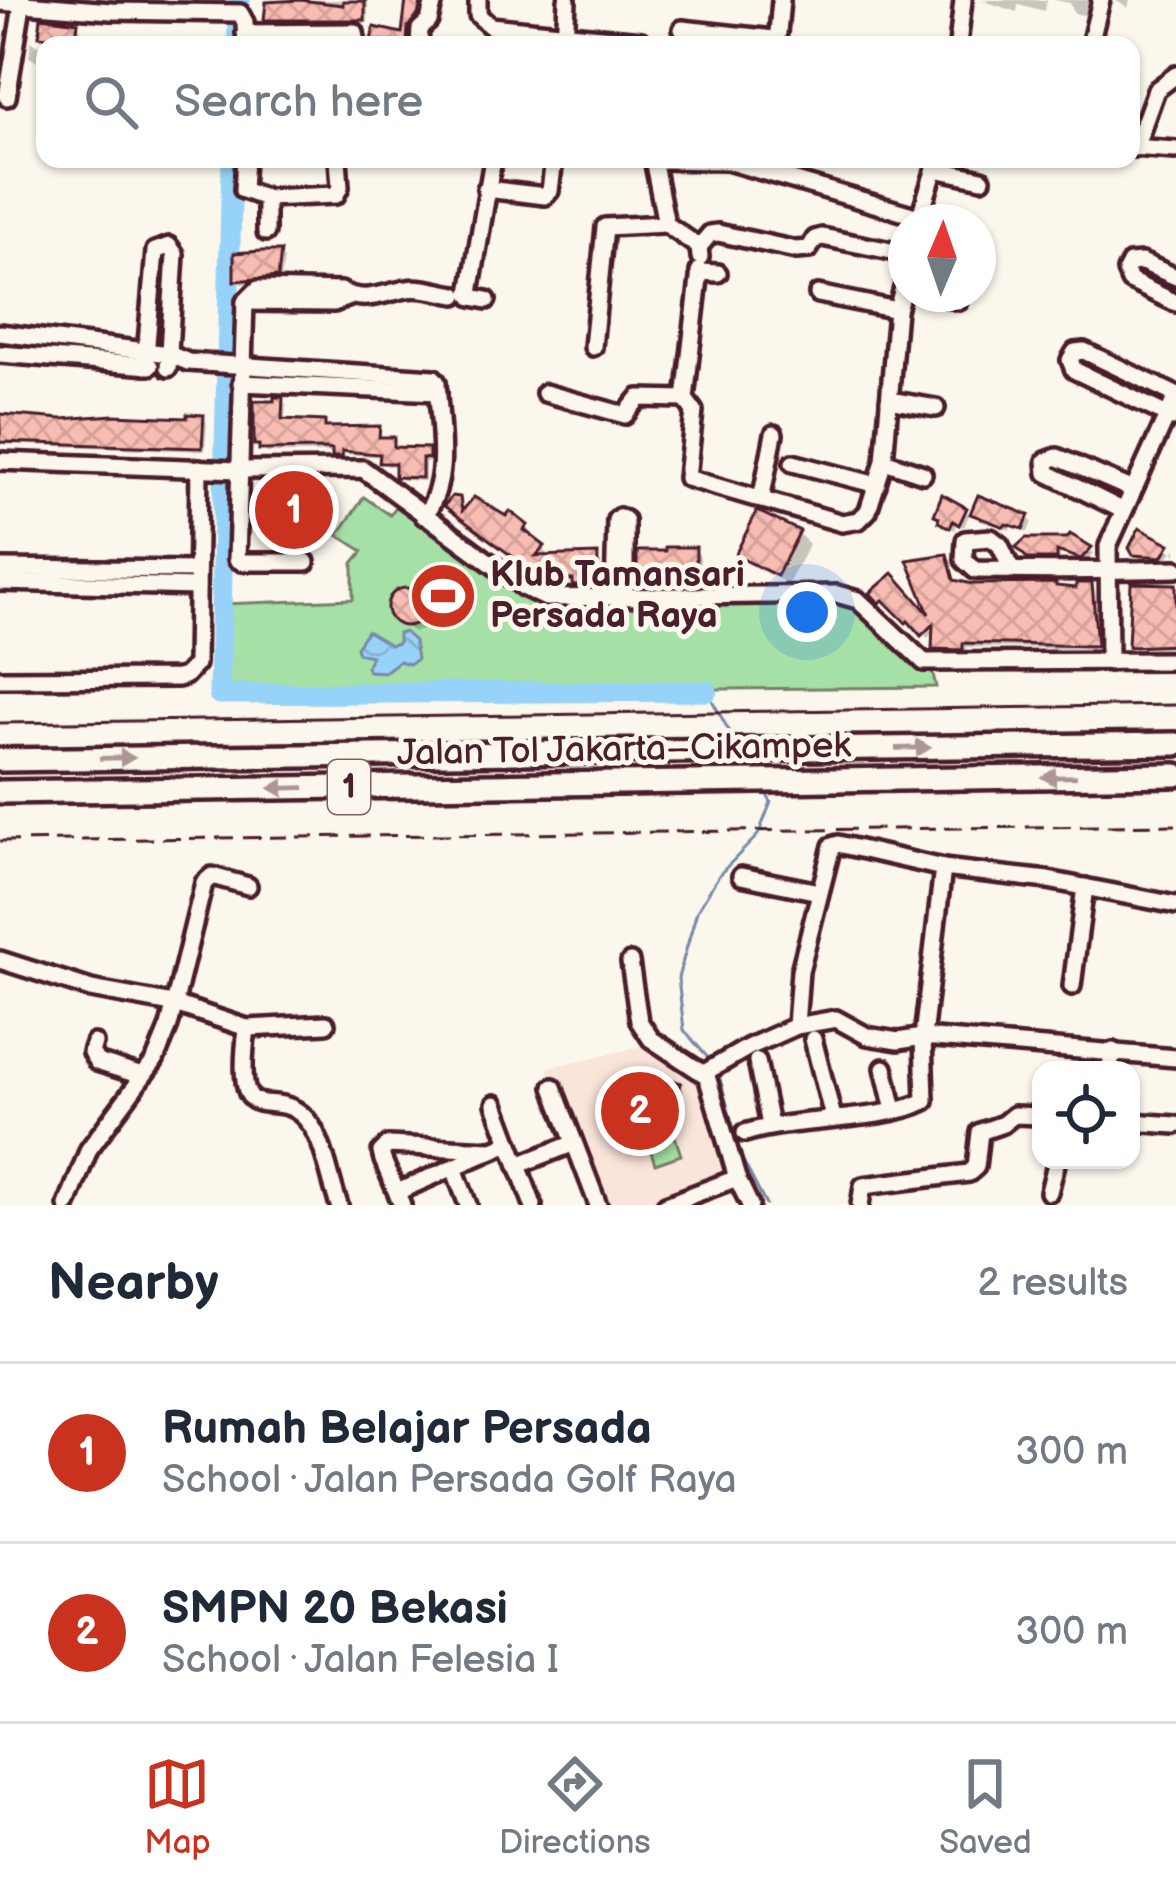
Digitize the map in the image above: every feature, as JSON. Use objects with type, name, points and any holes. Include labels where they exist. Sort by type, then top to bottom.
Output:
[{"type":"highway","name":"Jalan Tol Jakarta–Cikampek","points":[[0,760],[1176,744]]},
{"type":"highway","name":"Jalan Tol Jakarta–Cikampek","points":[[0,792],[1176,775]]},
{"type":"street","points":[[419,36],[434,0]]},
{"type":"street","points":[[478,0],[478,15],[490,26],[544,36]]},
{"type":"street","points":[[565,36],[567,0]]},
{"type":"street","points":[[775,36],[781,0]]},
{"type":"street","points":[[959,36],[963,0]]},
{"type":"street","points":[[1092,36],[1100,0]]},
{"type":"street","points":[[0,2],[231,13],[244,16],[246,36]]},
{"type":"street","points":[[7,97],[23,3]]},
{"type":"street","points":[[682,29],[719,36]]},
{"type":"street","points":[[293,36],[355,32],[356,36]]},
{"type":"street","points":[[1140,130],[1156,90],[1176,75]]},
{"type":"street","points":[[1140,148],[1176,150]]},
{"type":"street","points":[[244,168],[243,190],[266,198],[336,195],[339,168]]},
{"type":"street","points":[[487,299],[470,293],[491,168]]},
{"type":"street","points":[[486,189],[545,196],[553,168]]},
{"type":"street","points":[[655,168],[666,224],[699,263],[718,273]]},
{"type":"street","points":[[753,168],[888,210]]},
{"type":"street","points":[[924,204],[936,168]]},
{"type":"street","points":[[949,168],[982,179]]},
{"type":"street","points":[[266,198],[266,232]]},
{"type":"street","points":[[593,347],[605,226],[666,224]]},
{"type":"street","points":[[888,250],[822,237],[801,251],[710,234],[699,263],[685,399],[694,411],[687,478],[842,523],[859,520],[868,511],[884,461],[897,312]]},
{"type":"street","points":[[145,358],[155,250],[169,246],[175,254],[168,361]]},
{"type":"street","points":[[1176,277],[1138,261],[1126,271],[1130,281],[1176,303]]},
{"type":"street","points":[[306,562],[239,562],[238,371],[245,302],[334,303],[410,288],[456,296]]},
{"type":"street","points":[[818,294],[888,308]]},
{"type":"street","points":[[0,333],[71,351]]},
{"type":"street","points":[[0,354],[71,351],[438,392],[441,477],[437,496],[424,516]]},
{"type":"street","points":[[1108,662],[1108,546],[1131,489],[1171,418],[1176,395],[1084,351],[1075,352],[1070,360],[1074,370],[1171,418]]},
{"type":"street","points":[[544,393],[625,415],[639,398],[685,399]]},
{"type":"street","points":[[889,400],[936,408]]},
{"type":"street","points":[[761,500],[774,434]]},
{"type":"street","points":[[1122,510],[1047,473],[1046,461],[1057,457],[1131,489]]},
{"type":"street","points":[[0,461],[237,470],[362,469],[523,587],[546,598],[837,594],[858,600],[924,662],[1176,661]]},
{"type":"street","points":[[884,461],[923,474]]},
{"type":"street","points":[[793,463],[877,485]]},
{"type":"street","points":[[0,680],[185,676],[196,664],[205,468]]},
{"type":"street","points":[[0,568],[197,579]]},
{"type":"street","points":[[1012,571],[1176,569]]},
{"type":"street","points":[[0,582],[197,579]]},
{"type":"street","points":[[796,1026],[800,970],[828,849],[838,844],[943,868],[1176,905]]},
{"type":"street","points":[[745,1133],[925,1101],[922,1037],[943,868]]},
{"type":"street","points":[[67,1205],[89,1149],[155,1060],[178,1005],[204,883],[212,876],[248,886]]},
{"type":"street","points":[[741,876],[819,892]]},
{"type":"street","points":[[1072,986],[1085,887]]},
{"type":"street","points":[[0,960],[91,989],[178,1005],[247,1028],[326,1024]]},
{"type":"street","points":[[630,962],[639,1021],[651,1039],[713,1067]]},
{"type":"street","points":[[713,1067],[796,1026],[836,1019],[866,1036],[898,1041],[922,1037],[1176,1058]]},
{"type":"street","points":[[247,1028],[241,1073],[246,1095],[291,1110],[312,1126],[339,1205]]},
{"type":"street","points":[[813,1039],[832,1117]]},
{"type":"street","points":[[94,1043],[97,1061],[142,1076]]},
{"type":"street","points":[[1110,1061],[1113,1051]]},
{"type":"street","points":[[757,1061],[770,1125]]},
{"type":"street","points":[[713,1067],[736,1178],[750,1205]]},
{"type":"street","points":[[884,1068],[893,1110]]},
{"type":"street","points":[[553,1087],[598,1205]]},
{"type":"street","points":[[495,1104],[533,1205]]},
{"type":"street","points":[[860,1205],[863,1186],[969,1173],[976,1168],[980,1132],[1014,1115],[1032,1116]]},
{"type":"street","points":[[1140,1123],[1176,1125]]},
{"type":"street","points":[[491,1150],[388,1144],[381,1153],[400,1202],[454,1168],[509,1143]]},
{"type":"street","points":[[518,1166],[572,1144]]},
{"type":"street","points":[[454,1168],[468,1205]]},
{"type":"street","points":[[1049,1192],[1055,1169]]},
{"type":"street","points":[[666,1205],[736,1178]]},
{"type":"shaded area","points":[[668,1040],[701,1065],[735,1169],[646,1205],[601,1205],[547,1068]]},
{"type":"green space","name":"Klub Tamansari Persada Raya","points":[[404,496],[537,600],[852,597],[930,662],[936,687],[219,694],[222,604],[353,599],[353,563],[363,551],[338,535],[364,497],[390,515]]},
{"type":"green space","points":[[665,1106],[681,1155],[655,1164],[639,1114]]},
{"type":"water","points":[[367,631],[390,645],[398,643],[398,633],[404,632],[414,641],[417,659],[409,664],[399,661],[385,672],[369,671],[371,656],[358,653],[356,647]]},
{"type":"building","points":[[406,0],[422,0],[407,36],[372,36],[374,27],[402,33]]},
{"type":"building","points":[[343,1],[365,1],[365,20],[264,20],[266,2],[343,5]]},
{"type":"building","points":[[41,17],[78,22],[76,36],[39,36]]},
{"type":"building","points":[[281,251],[278,277],[234,281],[234,253]]},
{"type":"building","points":[[274,397],[283,397],[282,419],[325,421],[325,427],[380,426],[379,437],[394,437],[394,447],[429,448],[429,459],[422,458],[422,478],[395,477],[395,463],[379,463],[380,454],[342,451],[342,457],[332,457],[332,450],[326,449],[259,450],[254,445],[254,401],[274,401]]},
{"type":"building","points":[[0,414],[62,419],[204,415],[202,448],[0,442]]},
{"type":"building","points":[[942,494],[967,508],[959,525],[953,521],[950,528],[934,515]]},
{"type":"building","points":[[978,495],[1029,515],[1023,529],[970,514]]},
{"type":"building","points":[[452,496],[460,497],[462,511],[474,497],[506,516],[510,511],[545,546],[536,556],[598,554],[597,585],[573,586],[573,580],[540,577],[444,506]]},
{"type":"building","points":[[251,499],[324,501],[322,527],[250,525]]},
{"type":"building","points":[[757,511],[800,531],[777,576],[735,555]]},
{"type":"building","points":[[1139,528],[1170,544],[1162,557],[1133,555],[1129,548]]},
{"type":"building","points":[[1070,534],[1092,547],[1081,559],[1057,551],[1057,559],[1028,559],[1016,547],[1026,538],[1067,538]]},
{"type":"building","points":[[665,547],[696,547],[696,577],[637,581],[637,551],[665,551]]},
{"type":"building","points":[[947,554],[954,580],[973,584],[1056,583],[1076,588],[1076,583],[1092,583],[1097,646],[963,643],[963,650],[932,649],[933,624],[921,636],[870,593],[893,573],[929,614],[907,560]]},
{"type":"building","points":[[1131,583],[1176,584],[1176,645],[1128,647]]},
{"type":"building","points":[[406,588],[419,594],[425,607],[419,620],[406,626],[393,620],[387,607],[393,594]]},
{"type":"building","points":[[660,1076],[681,1083],[673,1105],[652,1097]]},
{"type":"waterway","points":[[94,0],[221,4],[225,0]]},
{"type":"waterway","points":[[238,36],[240,0]]},
{"type":"waterway","points":[[232,168],[219,694],[707,691]]},
{"type":"waterway","points":[[707,691],[734,740]]},
{"type":"waterway","points":[[709,1059],[684,1030],[678,978],[697,911],[719,875],[758,835],[771,802],[764,790]]},
{"type":"waterway","points":[[718,1072],[742,1159],[766,1205]]},
{"type":"tram line","points":[[0,723],[1176,705]]},
{"type":"railway","points":[[0,841],[1176,825]]},
{"type":"place","name":"Rumah Belajar Persada","points":[[294,510]]},
{"type":"place","name":"Klub Tamansari Persada Raya","points":[[443,596]]},
{"type":"place","name":"SMPN 20 Bekasi","points":[[640,1111]]}]
